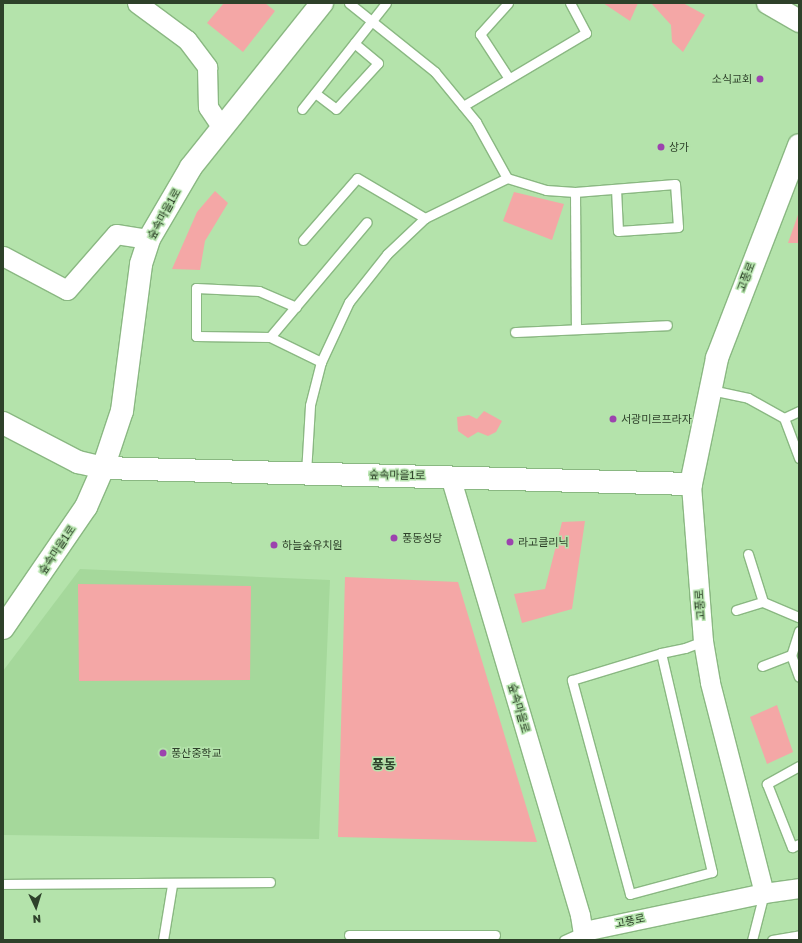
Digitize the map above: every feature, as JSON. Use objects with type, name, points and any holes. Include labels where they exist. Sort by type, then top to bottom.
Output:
[{"type":"street","points":[[137,3],[187,40],[207,67],[208,107],[222,128]]},
{"type":"street","name":"숲속마을1로","points":[[3,628],[86,507],[103,468],[122,411],[141,264],[149,239],[192,167],[322,3]]},
{"type":"street","points":[[768,3],[799,22]]},
{"type":"street","name":"고풍로","points":[[584,936],[764,893],[703,641],[691,484],[717,358],[734,310],[799,144]]},
{"type":"street","points":[[3,256],[67,290],[116,234],[149,239]]},
{"type":"street","name":"숲속마을1로","points":[[3,423],[78,462],[103,468],[306,474],[450,476],[691,484]]},
{"type":"street","name":"숲속마을로","points":[[450,476],[584,936]]},
{"type":"street","points":[[764,893],[799,888]]},
{"type":"lane","points":[[349,3],[435,72],[463,106],[507,178],[546,190],[575,192],[675,184],[678,227],[618,231],[616,189]]},
{"type":"lane","points":[[302,109],[386,3]]},
{"type":"lane","points":[[508,3],[480,34],[508,77]]},
{"type":"lane","points":[[463,106],[508,77],[586,33],[570,3]]},
{"type":"lane","points":[[315,93],[336,109],[378,63],[354,43]]},
{"type":"lane","points":[[303,240],[357,178],[425,218]]},
{"type":"lane","points":[[306,474],[310,405],[321,362],[349,302],[387,254],[425,218],[507,178]]},
{"type":"lane","points":[[575,192],[576,328]]},
{"type":"lane","points":[[270,337],[367,222]]},
{"type":"lane","points":[[296,307],[259,291],[196,288],[196,336],[270,337],[321,362]]},
{"type":"lane","points":[[515,332],[667,325]]},
{"type":"lane","points":[[711,390],[748,398],[784,418],[799,458]]},
{"type":"lane","points":[[784,418],[799,411]]},
{"type":"lane","points":[[748,554],[763,602]]},
{"type":"lane","points":[[736,610],[763,602],[799,617]]},
{"type":"lane","points":[[799,631],[790,655],[799,677]]},
{"type":"lane","points":[[661,652],[712,872],[630,894],[572,680],[661,652],[703,641]]},
{"type":"lane","points":[[762,666],[790,655]]},
{"type":"lane","points":[[799,766],[767,784],[792,847],[799,844]]},
{"type":"lane","points":[[3,884],[172,884],[270,882]]},
{"type":"lane","points":[[163,940],[172,884]]},
{"type":"lane","points":[[752,940],[764,893]]},
{"type":"lane","points":[[349,935],[438,938],[495,935]]},
{"type":"lane","points":[[772,940],[799,935]]},
{"type":"lane","points":[[564,940],[584,936]]},
{"type":"shaded area","points":[[224,3],[265,3],[275,11],[243,52],[207,23]]},
{"type":"shaded area","points":[[603,3],[638,3],[630,21]]},
{"type":"shaded area","points":[[651,3],[683,3],[705,15],[683,52],[672,42],[671,25]]},
{"type":"shaded area","points":[[215,191],[228,203],[205,241],[200,270],[172,269],[197,212]]},
{"type":"shaded area","points":[[514,192],[564,204],[552,240],[503,221]]},
{"type":"shaded area","points":[[799,212],[799,243],[788,243]]},
{"type":"shaded area","points":[[484,411],[502,421],[496,432],[488,436],[478,432],[468,438],[458,431],[457,417],[469,415],[477,419]]},
{"type":"shaded area","points":[[585,521],[572,609],[522,623],[514,594],[545,589],[562,522]]},
{"type":"shaded area","name":"풍산중학교","points":[[80,569],[330,580],[319,839],[3,835],[3,671]]},
{"type":"shaded area","points":[[345,577],[458,582],[537,842],[338,837]]},
{"type":"shaded area","points":[[78,584],[251,586],[250,680],[79,681]]},
{"type":"shaded area","points":[[777,705],[793,752],[767,764],[750,717]]},
{"type":"place","name":"소식교회","points":[[760,79]]},
{"type":"place","name":"상가","points":[[661,147]]},
{"type":"place","name":"서광미르프라자","points":[[613,419]]},
{"type":"place","name":"풍동성당","points":[[394,538]]},
{"type":"place","name":"라고클리닉","points":[[510,542]]},
{"type":"place","name":"하늘숲유치원","points":[[274,545]]},
{"type":"place","name":"풍산중학교","points":[[163,753]]},
{"type":"district","name":"풍동","points":[[384,764]]}]
